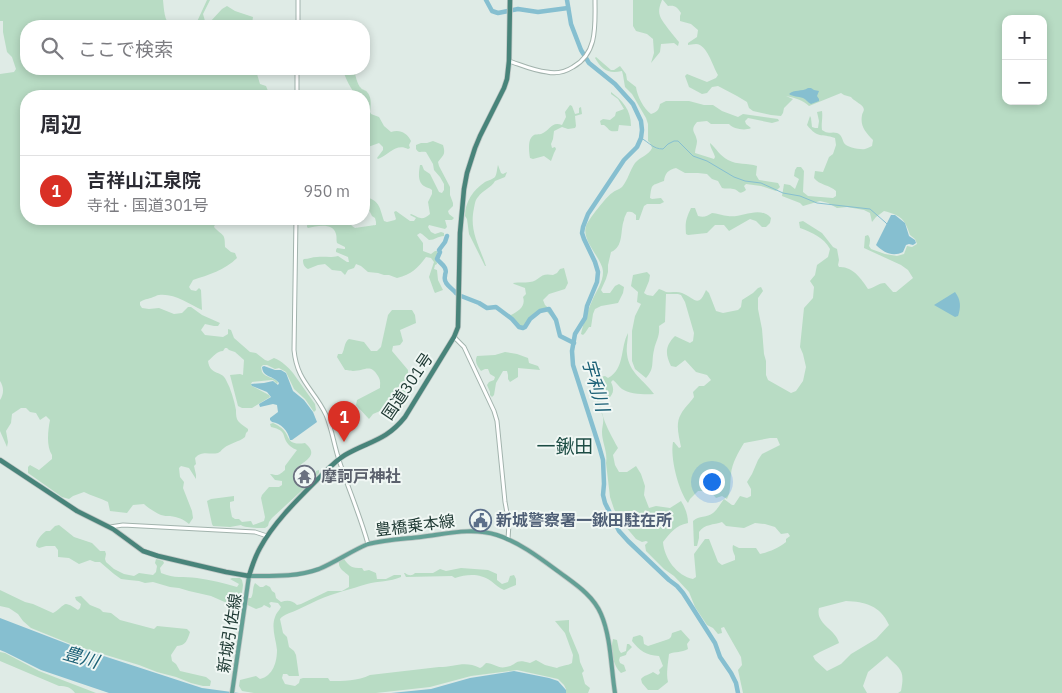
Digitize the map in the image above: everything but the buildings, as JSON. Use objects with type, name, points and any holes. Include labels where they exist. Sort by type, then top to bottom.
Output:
[{"type":"highway","name":"国道301号","points":[[250,576],[259,548],[267,536],[311,486],[344,455],[382,438],[398,426],[454,337],[458,322],[462,208],[467,173],[480,136],[504,88],[509,61],[510,0]]},
{"type":"highway","points":[[0,460],[77,511],[110,527],[143,550],[158,556],[250,576]]},
{"type":"main road","name":"豊橋乗本線","points":[[250,576],[277,576],[310,572],[328,565],[354,549],[368,544],[467,531],[486,532],[508,540],[537,557],[586,592],[595,603],[606,627],[615,693]]},
{"type":"main road","name":"新城引佐線","points":[[232,693],[250,576]]},
{"type":"street","points":[[298,0],[298,20]]},
{"type":"street","points":[[509,61],[549,73],[563,72],[581,62],[590,50],[595,35],[595,0]]},
{"type":"street","points":[[297,75],[297,90]]},
{"type":"street","points":[[296,225],[295,359],[303,380],[326,415],[339,460],[368,544]]},
{"type":"street","points":[[454,337],[464,347],[497,421],[509,524],[508,540]]},
{"type":"street","points":[[110,527],[123,525],[255,532],[267,536]]},
{"type":"street","points":[[117,532],[116,528],[118,526]]},
{"type":"green space","points":[[0,0],[163,0],[167,20],[20,20],[20,75],[257,75],[260,84],[266,86],[268,90],[20,90],[20,225],[215,225],[214,227],[225,239],[225,247],[235,253],[237,258],[222,269],[193,280],[189,287],[191,290],[196,291],[199,288],[201,290],[202,310],[165,295],[158,295],[140,302],[140,305],[142,308],[159,308],[174,314],[182,313],[188,307],[191,307],[202,315],[220,323],[218,326],[205,324],[201,330],[205,335],[223,337],[228,334],[228,329],[231,330],[234,338],[250,352],[256,353],[268,361],[274,358],[280,361],[293,373],[315,404],[316,410],[314,412],[305,399],[294,389],[286,372],[279,368],[275,369],[263,365],[261,367],[262,372],[278,382],[277,384],[271,380],[252,382],[252,386],[270,397],[252,408],[242,408],[238,406],[230,375],[243,375],[244,360],[235,352],[225,348],[208,361],[211,369],[222,375],[226,380],[233,398],[237,419],[248,431],[245,437],[226,446],[218,453],[203,453],[195,458],[196,479],[189,468],[181,466],[179,468],[180,477],[184,482],[183,488],[192,511],[193,518],[189,524],[178,518],[163,516],[144,504],[133,505],[127,513],[110,511],[108,502],[84,492],[69,499],[62,497],[28,473],[30,465],[39,470],[52,459],[48,443],[50,420],[46,416],[40,420],[36,413],[30,412],[26,408],[21,408],[12,414],[11,423],[6,431],[7,447],[0,431],[0,400],[3,391],[0,381],[0,74],[14,72],[16,69],[12,57],[7,52],[3,21],[0,21]]},
{"type":"green space","points":[[207,0],[210,0],[203,14],[205,20],[198,20]]},
{"type":"green space","points":[[633,0],[662,0],[659,10],[660,16],[679,42],[678,46],[674,43],[661,44],[660,52],[651,63],[654,53],[653,39],[647,34],[636,31],[633,26]]},
{"type":"green space","points":[[663,0],[1062,0],[1062,693],[898,693],[901,691],[902,674],[899,668],[887,656],[868,672],[863,686],[867,693],[743,693],[738,670],[742,665],[741,657],[724,627],[721,628],[722,633],[718,634],[707,625],[695,607],[689,592],[646,551],[645,545],[648,542],[636,539],[620,520],[610,497],[602,436],[603,417],[594,393],[592,379],[605,376],[608,378],[617,369],[628,333],[628,361],[654,394],[629,392],[622,389],[613,380],[611,382],[613,392],[608,400],[602,402],[601,407],[606,425],[618,448],[613,455],[615,465],[619,472],[627,472],[636,466],[645,486],[644,495],[649,508],[656,506],[670,508],[681,501],[684,506],[688,523],[676,528],[663,542],[666,554],[672,565],[682,574],[693,579],[696,577],[694,554],[705,539],[709,539],[718,562],[722,565],[735,560],[733,545],[739,548],[756,548],[760,554],[780,546],[790,536],[788,533],[781,534],[775,527],[765,524],[755,523],[744,528],[726,526],[722,522],[701,529],[697,546],[694,546],[693,521],[713,513],[724,499],[734,505],[740,496],[747,498],[751,496],[751,489],[747,482],[758,460],[762,454],[780,445],[777,438],[744,443],[733,466],[727,499],[722,496],[716,498],[710,491],[698,491],[688,503],[681,490],[676,473],[672,448],[673,442],[679,448],[681,447],[678,430],[679,418],[694,397],[693,392],[699,386],[704,386],[711,380],[707,375],[696,372],[685,360],[676,367],[671,366],[669,362],[667,350],[669,343],[675,336],[690,343],[693,341],[694,333],[685,302],[681,295],[678,294],[666,294],[665,322],[659,326],[652,368],[649,374],[646,378],[635,369],[632,361],[632,331],[635,316],[641,304],[637,302],[638,292],[631,286],[633,275],[647,272],[650,275],[644,293],[647,295],[653,296],[659,289],[666,292],[680,292],[698,301],[706,290],[716,311],[723,313],[738,310],[741,307],[742,300],[761,287],[763,291],[758,298],[758,309],[766,361],[766,375],[768,380],[791,393],[796,391],[803,381],[806,367],[800,347],[804,308],[813,298],[814,287],[810,281],[815,275],[817,265],[828,257],[830,249],[821,238],[800,228],[799,222],[803,221],[822,233],[833,247],[837,249],[839,267],[848,268],[852,271],[868,289],[885,283],[893,292],[896,292],[913,278],[908,270],[901,265],[864,248],[865,236],[869,236],[869,246],[871,249],[897,256],[904,254],[907,246],[912,247],[917,244],[910,235],[904,221],[892,213],[884,211],[872,222],[870,213],[864,210],[847,207],[837,208],[820,201],[803,206],[782,196],[784,184],[790,185],[795,189],[799,179],[794,176],[795,170],[797,167],[801,167],[804,171],[803,192],[808,196],[833,198],[836,196],[836,191],[814,178],[815,171],[823,172],[829,157],[833,154],[836,145],[835,138],[817,134],[807,125],[810,116],[812,127],[818,128],[817,112],[822,111],[822,130],[839,134],[847,146],[866,149],[872,146],[873,140],[862,126],[863,107],[851,97],[841,93],[809,106],[796,98],[786,96],[793,99],[784,108],[781,116],[753,111],[749,108],[747,102],[718,86],[712,87],[707,93],[702,94],[689,87],[685,76],[687,74],[707,82],[718,75],[709,56],[700,45],[688,45],[697,37],[698,30],[691,24],[680,21],[681,13],[674,6],[668,6]],"holes":[[[846,601],[859,602],[876,609],[889,625],[876,639],[851,654],[841,664],[827,671],[813,656],[839,643],[820,618],[819,608]]]},
{"type":"green space","points":[[227,6],[253,17],[253,20],[212,20]]},
{"type":"green space","points":[[596,57],[611,70],[620,66],[626,74],[627,80],[636,87],[641,102],[651,114],[659,108],[660,104],[666,101],[689,101],[713,105],[722,111],[738,117],[743,114],[778,119],[779,121],[772,123],[748,118],[745,121],[751,128],[746,129],[736,128],[729,124],[711,124],[707,121],[697,122],[693,130],[697,141],[695,153],[714,159],[710,143],[728,160],[735,163],[757,166],[756,175],[759,180],[778,183],[780,187],[776,191],[746,184],[744,186],[746,190],[740,193],[733,189],[722,188],[718,181],[712,179],[707,174],[685,173],[676,168],[669,171],[664,181],[652,187],[650,198],[661,198],[664,202],[644,206],[639,220],[636,220],[634,213],[627,212],[624,218],[620,242],[615,250],[611,252],[608,272],[601,290],[603,293],[610,293],[619,284],[624,287],[623,293],[618,303],[595,309],[591,327],[583,335],[581,334],[584,322],[603,276],[600,261],[589,244],[585,232],[586,226],[606,199],[622,187],[635,163],[652,148],[648,141],[646,118],[632,94],[625,87],[622,71],[613,72],[606,70]]},
{"type":"green space","points":[[345,75],[355,75],[364,90],[353,90]]},
{"type":"green space","points":[[611,92],[626,106],[631,120],[631,126],[619,125],[618,131],[611,131],[604,125],[601,125],[600,121],[603,119],[610,120],[615,116],[616,112],[624,109]]},
{"type":"green space","points":[[570,105],[575,114],[579,113],[579,108],[581,107],[582,114],[575,116],[575,128],[568,129],[562,127],[554,131],[551,144],[552,148],[555,147],[556,149],[551,161],[544,156],[530,158],[529,145],[532,136],[544,133],[555,124],[562,125],[566,117],[565,112]]},
{"type":"green space","points":[[370,112],[379,117],[384,126],[391,132],[400,131],[405,134],[411,141],[410,148],[396,148],[378,159],[383,147],[379,143],[370,146]]},
{"type":"green space","points":[[433,141],[443,145],[444,153],[438,162],[450,187],[453,206],[448,211],[454,218],[452,220],[445,220],[447,227],[445,229],[429,225],[428,227],[431,232],[435,234],[441,232],[444,233],[444,236],[429,240],[420,233],[417,235],[423,243],[423,251],[431,254],[437,251],[437,264],[434,269],[437,270],[438,280],[443,290],[435,293],[429,277],[434,262],[431,258],[426,257],[414,270],[407,275],[397,278],[368,272],[356,264],[345,275],[341,271],[332,270],[325,264],[308,269],[304,264],[304,259],[338,256],[349,262],[348,257],[336,252],[337,248],[345,249],[345,247],[337,243],[336,234],[332,228],[316,226],[308,228],[307,225],[351,225],[355,228],[376,225],[375,218],[370,212],[370,198],[376,202],[384,221],[387,222],[396,219],[394,212],[396,211],[410,221],[414,221],[416,218],[411,214],[423,218],[430,214],[428,202],[432,190],[420,182],[420,165],[430,174],[439,192],[442,193],[444,190],[444,184],[434,170],[433,164],[426,152],[420,152],[416,149],[416,145]]},
{"type":"green space","points":[[498,165],[501,173],[507,172],[505,177],[495,181],[477,198],[473,216],[474,231],[485,266],[469,234],[465,211],[473,193],[485,182],[495,177]]},
{"type":"green space","points":[[691,208],[695,208],[700,217],[712,213],[734,216],[761,212],[771,218],[770,223],[766,227],[762,227],[756,221],[750,219],[729,231],[724,225],[715,225],[707,233],[688,235],[686,234],[686,223]]},
{"type":"green space","points":[[564,268],[568,283],[565,289],[549,294],[543,300],[545,305],[553,312],[554,318],[544,310],[536,314],[523,327],[507,315],[506,313],[511,315],[521,308],[524,303],[523,297],[526,294],[525,288],[513,283],[533,281],[548,274],[553,275]]},
{"type":"green space","points":[[392,310],[412,310],[415,315],[416,323],[400,330],[403,341],[400,345],[393,346],[392,351],[408,370],[405,379],[410,395],[400,398],[392,406],[373,414],[369,419],[356,405],[357,400],[380,388],[379,378],[370,369],[345,370],[337,357],[338,354],[342,354],[349,339],[364,342],[371,351],[377,351],[381,347],[388,315]]},
{"type":"green space","points":[[505,352],[528,358],[529,363],[538,366],[540,370],[518,368],[518,377],[510,382],[507,371],[503,371],[496,383],[492,397],[487,385],[495,377],[490,374],[488,369],[481,371],[476,358],[477,356],[495,355]]},
{"type":"green space","points":[[273,423],[284,430],[291,441],[298,444],[305,443],[310,448],[310,456],[293,474],[299,485],[316,475],[316,471],[319,470],[319,473],[272,518],[265,528],[241,525],[230,527],[213,526],[207,501],[234,496],[234,501],[230,502],[232,517],[242,522],[251,521],[253,525],[264,521],[262,495],[269,487],[279,487],[282,485],[282,481],[275,480],[270,474],[278,475],[285,470],[285,466],[297,450],[291,447],[280,430],[271,427],[270,424]]},
{"type":"green space","points":[[59,525],[74,537],[92,543],[100,551],[105,551],[106,562],[124,574],[134,576],[139,573],[153,575],[156,572],[156,559],[164,563],[160,568],[161,573],[171,576],[192,577],[237,587],[239,584],[230,579],[240,578],[243,585],[242,593],[238,594],[243,598],[251,598],[255,583],[260,587],[266,585],[270,587],[275,593],[276,598],[281,602],[289,601],[297,605],[328,591],[342,591],[349,587],[349,576],[339,564],[344,559],[355,568],[362,568],[364,571],[369,570],[376,573],[377,579],[401,575],[397,579],[367,584],[330,595],[282,617],[280,619],[283,633],[287,637],[289,647],[296,655],[299,676],[283,674],[282,678],[285,684],[295,686],[303,678],[328,678],[330,681],[350,680],[370,675],[464,664],[480,668],[486,663],[503,667],[519,662],[530,663],[536,660],[557,668],[572,663],[573,655],[565,633],[555,621],[569,620],[569,631],[584,671],[582,673],[585,684],[590,688],[588,693],[566,693],[564,685],[558,679],[517,670],[471,676],[430,687],[376,693],[254,693],[242,691],[239,686],[240,680],[256,676],[260,679],[268,675],[273,668],[277,650],[274,621],[281,607],[278,603],[271,602],[269,603],[270,608],[264,605],[256,609],[241,602],[236,604],[227,603],[211,596],[153,582],[145,583],[121,579],[100,562],[90,560],[79,564],[69,558],[58,557],[58,550],[55,546],[39,548],[36,546],[38,539],[46,531],[50,531]]},
{"type":"green space","points":[[461,568],[488,570],[497,574],[497,580],[502,584],[508,582],[510,576],[514,575],[516,585],[504,590],[487,578],[478,575],[455,578],[452,576],[406,577],[404,573],[413,575],[415,573],[433,573],[440,569],[446,571]]},
{"type":"green space","points":[[0,590],[53,613],[66,604],[78,610],[81,604],[75,597],[81,596],[90,605],[103,612],[111,613],[120,620],[154,629],[157,626],[187,629],[190,632],[187,640],[184,644],[177,646],[171,655],[172,661],[180,671],[206,677],[211,681],[210,686],[191,683],[73,645],[31,628],[18,614],[9,608],[0,606]]},
{"type":"green space","points":[[681,630],[690,640],[687,644],[688,649],[669,654],[668,682],[658,690],[648,690],[641,679],[653,672],[658,675],[660,673],[659,670],[663,666],[659,656],[650,655],[641,650],[632,641],[633,637],[640,635],[643,637],[644,644],[648,646],[669,639],[672,633]]},
{"type":"green space","points":[[613,639],[617,640],[621,653],[626,651],[627,644],[632,647],[626,655],[620,657],[620,663],[624,665],[626,671],[621,673],[613,658]]},
{"type":"green space","points":[[0,652],[39,671],[96,693],[75,693],[68,687],[59,686],[0,661]]},
{"type":"water","points":[[808,88],[819,91],[817,96],[819,101],[811,104],[803,98],[789,94],[793,92]]},
{"type":"water","points":[[891,215],[895,215],[905,223],[909,236],[916,243],[906,245],[903,252],[896,254],[885,252],[876,245]]},
{"type":"water","points":[[955,292],[960,307],[958,316],[955,317],[934,305]]},
{"type":"water","points":[[262,367],[286,373],[293,391],[304,400],[313,412],[317,422],[292,440],[290,440],[284,428],[270,420],[278,412],[277,405],[260,407],[259,404],[271,397],[267,392],[251,384],[273,381],[278,385],[277,380],[264,373]]},
{"type":"water","name":"豊川","points":[[0,618],[73,646],[202,688],[239,693],[109,693],[41,670],[0,650]]},
{"type":"water","points":[[514,671],[558,681],[566,690],[566,693],[391,693],[431,689],[470,678]]},
{"type":"waterway","points":[[486,0],[492,11],[498,13],[518,9],[538,12],[568,8]]},
{"type":"waterway","name":"宇利川","points":[[567,0],[571,24],[581,50],[589,63],[615,84],[633,104],[641,121],[642,130],[637,147],[624,160],[588,214],[582,233],[598,272],[597,282],[587,306],[585,318],[575,334],[572,351],[573,365],[603,460],[603,495],[619,531],[683,593],[715,643],[720,657],[736,683],[738,693]]},
{"type":"waterway","points":[[641,138],[660,149],[674,141],[678,141],[693,156],[707,161],[734,177],[745,181],[761,183],[783,193],[800,196],[817,203],[870,209],[887,224]]},
{"type":"waterway","points":[[447,236],[439,250],[437,259],[445,268],[447,284],[456,293]]},
{"type":"waterway","points":[[461,296],[487,308],[496,307],[519,327],[523,328],[540,311],[549,309],[556,320],[560,336],[574,343]]},
{"type":"place","name":"吉祥山江泉院","points":[[344,442]]},
{"type":"place","name":"摩訶戸神社","points":[[305,476]]},
{"type":"place","name":"新城警察署一鍬田駐在所","points":[[480,520]]},
{"type":"district","name":"一鍬田","points":[[565,446]]}]
